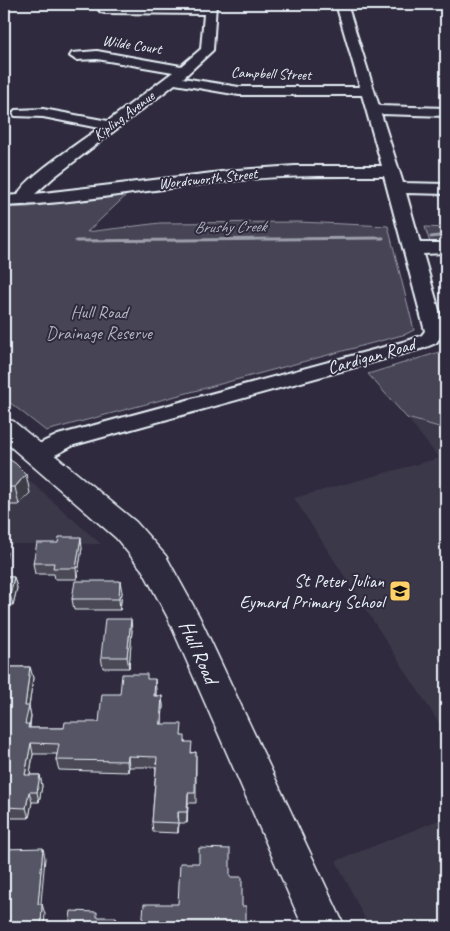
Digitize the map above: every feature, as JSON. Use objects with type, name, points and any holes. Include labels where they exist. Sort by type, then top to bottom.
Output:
[{"type":"main road","name":"Hull Road","points":[[4,427],[126,530],[142,548],[167,584],[184,616],[229,720],[324,927]]},
{"type":"street","name":"Cardigan Road","points":[[36,454],[66,440],[428,339],[435,331],[434,320],[412,249],[369,91],[342,4]]},
{"type":"street","points":[[104,10],[210,7]]},
{"type":"street","name":"Kipling Avenue","points":[[25,200],[28,191],[172,80],[207,50],[210,7]]},
{"type":"street","name":"Wilde Court","points":[[76,56],[97,55],[184,70]]},
{"type":"street","name":"Campbell Street","points":[[172,80],[239,91],[369,91]]},
{"type":"street","points":[[374,110],[446,112]]},
{"type":"street","points":[[20,113],[43,114],[110,126]]},
{"type":"street","name":"Wordsworth Street","points":[[25,200],[238,175],[295,171],[394,180],[446,189]]},
{"type":"street","points":[[4,200],[25,200]]},
{"type":"street","points":[[412,249],[446,248]]},
{"type":"shaded area","name":"St Peter Julian Eymard Primary School","points":[[407,418],[446,429],[446,734],[294,498],[439,458]]},
{"type":"shaded area","points":[[4,458],[101,544],[4,544]]},
{"type":"shaded area","points":[[446,817],[446,927],[369,927],[336,861]]},
{"type":"green space","name":"Hull Road Drainage Reserve","points":[[131,191],[87,232],[160,223],[299,222],[388,226],[414,330],[406,334],[46,431],[4,398],[4,207],[28,207]]},
{"type":"green space","points":[[425,227],[446,228],[446,243],[432,244]]},
{"type":"green space","points":[[446,350],[446,429],[407,418],[368,374]]},
{"type":"building","points":[[4,456],[15,463],[26,474],[15,487],[4,487]]},
{"type":"building","points":[[59,537],[81,537],[76,568],[53,568],[54,563],[33,563],[37,543],[58,543]]},
{"type":"building","points":[[4,577],[14,577],[10,595],[4,594]]},
{"type":"building","points":[[75,581],[120,581],[119,599],[72,599]]},
{"type":"building","points":[[105,619],[131,619],[127,657],[101,657]]},
{"type":"building","points":[[4,667],[30,667],[25,706],[29,706],[25,724],[29,724],[28,728],[64,728],[65,722],[99,722],[102,694],[120,694],[122,674],[147,674],[147,679],[155,679],[154,696],[162,696],[160,724],[182,724],[181,736],[185,736],[185,742],[192,742],[191,753],[196,752],[195,793],[188,793],[187,812],[178,812],[178,823],[152,822],[157,757],[128,756],[127,761],[56,760],[59,744],[31,743],[25,775],[40,775],[37,792],[29,792],[26,808],[4,807]]},
{"type":"building","points":[[43,848],[38,904],[42,904],[41,927],[4,927],[4,849]]},
{"type":"building","points":[[199,848],[230,849],[230,877],[242,877],[242,906],[246,906],[246,927],[142,927],[144,904],[178,904],[180,863],[199,863]]},
{"type":"building","points":[[71,911],[97,912],[97,917],[116,917],[115,927],[69,927]]},
{"type":"waterway","name":"Brushy Creek","points":[[431,237],[446,235]]},
{"type":"waterway","name":"Brushy Creek","points":[[76,241],[383,238]]},
{"type":"place","name":"St Peter Julian Eymard Primary School","points":[[400,591]]}]
